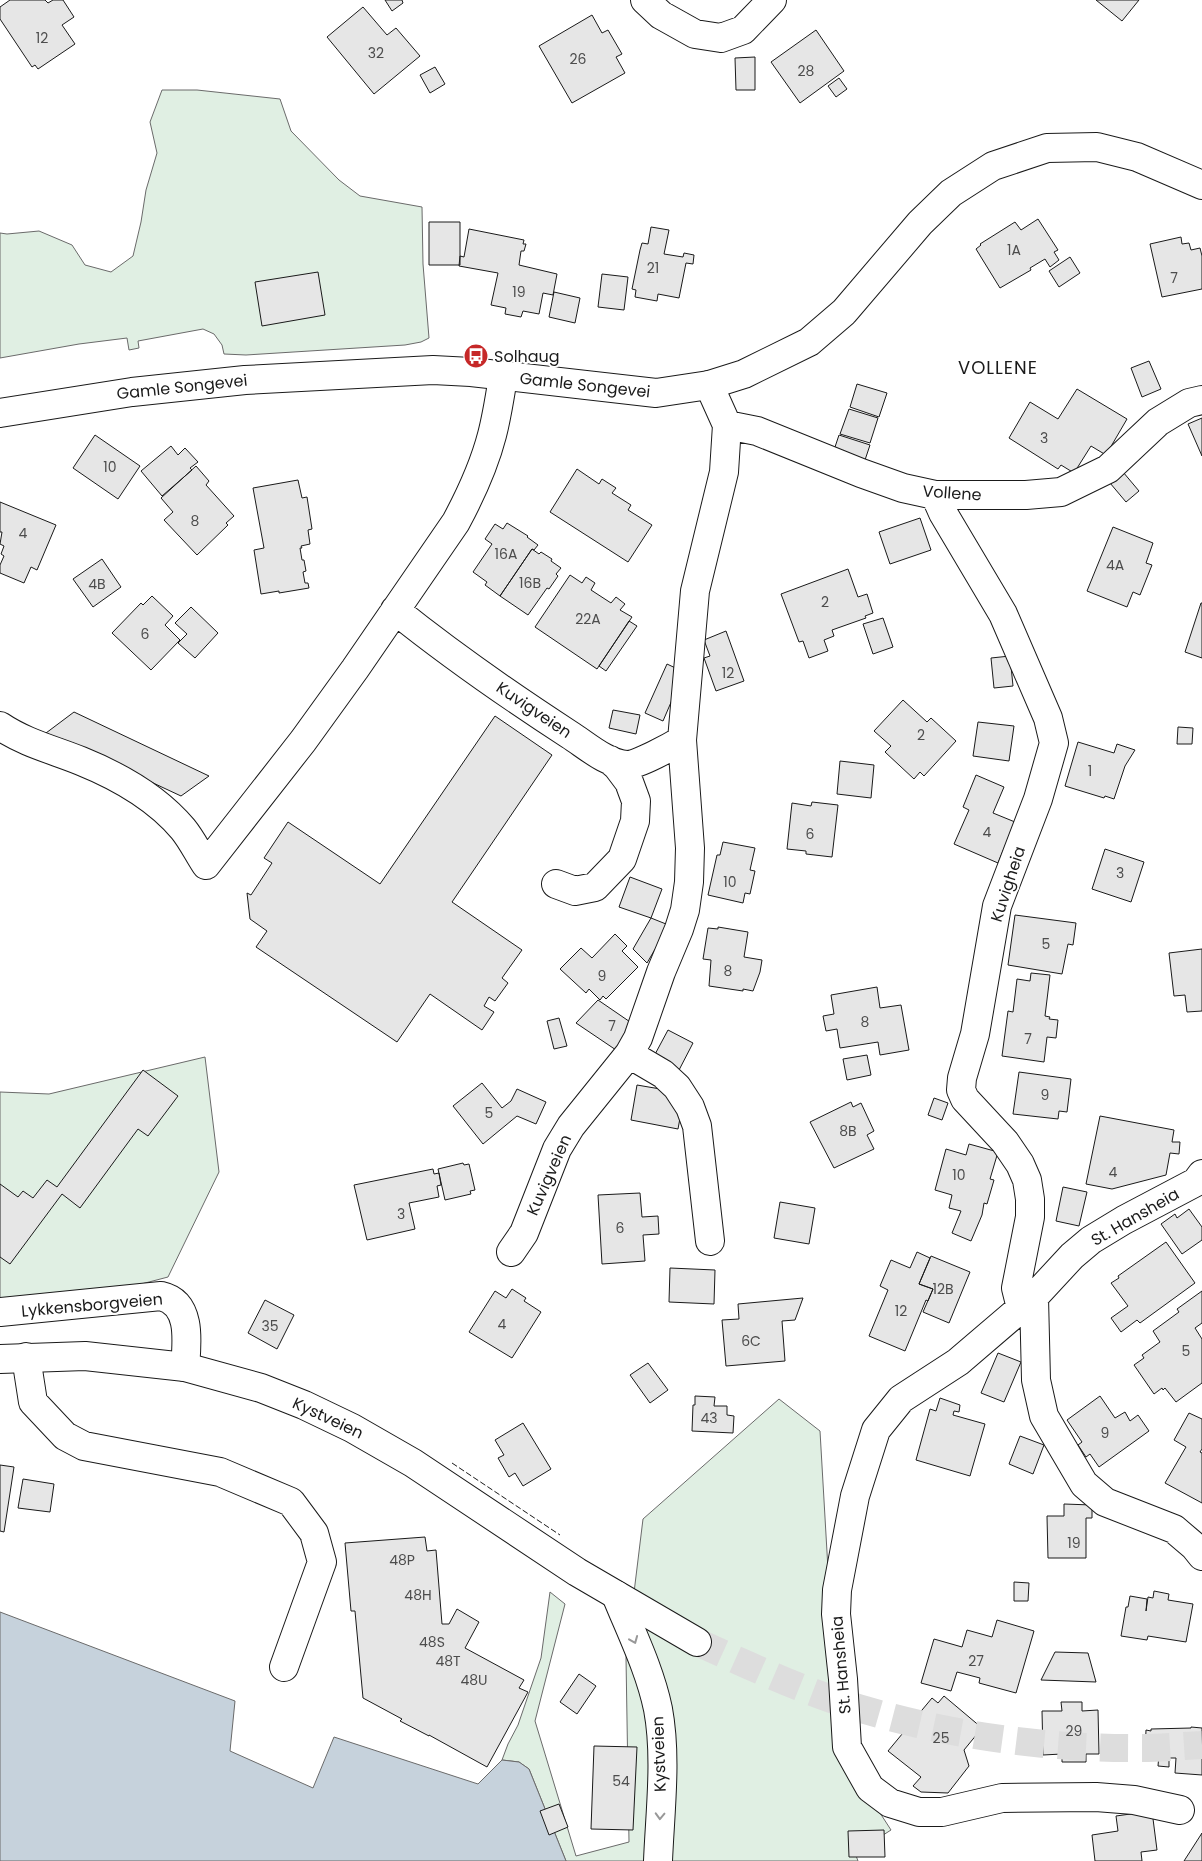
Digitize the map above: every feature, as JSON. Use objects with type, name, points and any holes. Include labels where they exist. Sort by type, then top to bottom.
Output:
[{"type":"street","points":[[645,0],[661,15],[695,34],[721,38],[743,30],[772,0]]},
{"type":"street","name":"Gamle Songevei","points":[[0,413],[132,392],[245,380],[433,370],[471,372],[656,393],[709,385],[744,374],[809,342],[844,312],[920,223],[951,193],[993,166],[1047,148],[1097,147],[1137,157],[1202,185]]},
{"type":"street","points":[[1,729],[31,743],[83,762],[131,786],[167,812],[184,830],[206,865],[303,741],[456,522],[469,496],[492,434],[503,377]]},
{"type":"street","points":[[709,385],[728,425]]},
{"type":"street","name":"Vollene","points":[[728,425],[757,431],[860,473],[903,488],[935,494],[1026,496],[1061,492],[1108,469],[1158,422],[1189,403],[1202,400]]},
{"type":"street","name":"Kuvigveien","points":[[511,1252],[524,1233],[557,1149],[591,1100],[629,1054],[638,1038],[685,910],[690,882],[690,848],[682,740],[695,591],[724,472],[728,425]]},
{"type":"street","name":"Kuvigheia","points":[[935,494],[944,513],[1003,614],[1048,718],[1054,743],[1038,799],[997,906],[975,1034],[962,1078],[961,1090],[965,1099],[1005,1142],[1020,1164],[1027,1180],[1030,1217],[1016,1288],[1027,1302]]},
{"type":"street","name":"Kuvigveien","points":[[395,610],[431,639],[524,704],[610,760],[628,765],[666,750],[682,740]]},
{"type":"street","points":[[556,884],[575,891],[595,887],[622,859],[635,821],[636,801],[629,782],[610,760]]},
{"type":"street","points":[[629,1054],[663,1074],[677,1087],[690,1107],[697,1126],[710,1241]]},
{"type":"street","name":"St. Hansheia","points":[[1180,1810],[1134,1800],[1096,1797],[1002,1798],[942,1812],[919,1812],[890,1802],[870,1788],[847,1747],[844,1679],[836,1614],[838,1590],[856,1496],[876,1430],[901,1399],[958,1362],[1027,1302],[1072,1256],[1091,1240],[1124,1220],[1200,1182]]},
{"type":"street","name":"Lykkensborgveien","points":[[0,1312],[161,1296],[170,1298],[182,1310],[187,1333],[185,1367]]},
{"type":"street","points":[[1027,1302],[1036,1380],[1044,1416],[1084,1484],[1105,1502],[1174,1528],[1202,1556]]},
{"type":"street","name":"Kystveien","points":[[13,1358],[85,1356],[185,1367],[261,1388],[304,1405],[352,1428],[413,1463],[577,1572],[697,1642]]},
{"type":"street","points":[[13,1358],[33,1402],[65,1436],[84,1446],[220,1472],[291,1502],[314,1533],[322,1562],[284,1667]]},
{"type":"street","name":"Kystveien","points":[[616,1595],[649,1679],[658,1708],[662,1757],[658,1861]]},
{"type":"green space","points":[[162,90],[197,90],[280,99],[291,131],[339,180],[360,196],[422,207],[423,264],[429,338],[421,342],[405,345],[246,355],[224,354],[222,345],[214,334],[203,329],[138,341],[139,348],[129,350],[127,338],[79,344],[0,358],[0,233],[39,231],[72,245],[85,265],[111,272],[133,256],[146,190],[157,153],[150,122]]},
{"type":"green space","points":[[205,1057],[219,1172],[168,1277],[0,1321],[0,1092],[49,1094]]},
{"type":"green space","points":[[779,1399],[820,1431],[831,1621],[862,1785],[891,1830],[855,1853],[858,1861],[566,1861],[529,1769],[519,1762],[502,1760],[518,1725],[541,1658],[550,1592],[565,1604],[535,1721],[576,1856],[629,1842],[626,1658],[643,1519]]},
{"type":"shaded area","points":[[0,1612],[235,1701],[230,1751],[313,1788],[334,1737],[478,1784],[502,1760],[519,1762],[529,1769],[566,1861],[0,1861]]},
{"type":"building","points":[[10,0],[45,0],[48,3],[53,0],[63,0],[74,17],[62,25],[75,44],[38,69],[35,65],[32,67],[0,19],[0,7]]},
{"type":"building","points":[[385,0],[402,0],[403,3],[392,11]]},
{"type":"building","points":[[1096,0],[1139,0],[1122,21]]},
{"type":"building","points":[[363,7],[387,35],[396,28],[420,56],[374,94],[327,37]]},
{"type":"building","points":[[592,15],[602,33],[608,30],[622,54],[616,57],[625,73],[572,103],[539,46]]},
{"type":"building","points":[[816,30],[844,71],[800,103],[771,62]]},
{"type":"building","points":[[755,57],[755,90],[736,90],[735,58]]},
{"type":"building","points":[[435,67],[445,84],[430,93],[420,75]]},
{"type":"building","points":[[839,78],[847,89],[836,97],[828,86]]},
{"type":"building","points":[[1038,219],[1058,250],[1054,252],[1059,260],[1050,267],[1045,259],[1030,268],[1031,270],[1000,288],[976,249],[980,244],[1015,222],[1021,230]]},
{"type":"building","points":[[429,222],[460,222],[460,265],[429,265]]},
{"type":"building","points":[[651,227],[669,230],[664,254],[683,257],[684,253],[694,255],[693,264],[686,263],[679,298],[658,294],[657,301],[635,297],[636,290],[632,289],[640,250],[642,243],[648,244]]},
{"type":"building","points":[[469,229],[524,240],[523,244],[526,244],[524,251],[521,251],[519,265],[557,274],[553,295],[543,293],[539,314],[523,311],[521,317],[505,314],[506,308],[491,305],[498,273],[459,266],[460,256],[464,257]]},
{"type":"building","points":[[1181,237],[1182,244],[1189,243],[1191,250],[1200,248],[1202,256],[1202,289],[1162,297],[1150,244]]},
{"type":"building","points":[[1070,257],[1080,273],[1059,287],[1049,271]]},
{"type":"building","points":[[318,272],[325,315],[262,326],[255,282]]},
{"type":"building","points":[[602,274],[628,277],[624,310],[598,307]]},
{"type":"building","points":[[554,292],[580,298],[575,323],[549,317]]},
{"type":"building","points":[[1149,361],[1161,389],[1142,397],[1131,368]]},
{"type":"building","points":[[857,384],[887,393],[879,417],[850,407]]},
{"type":"building","points":[[1077,389],[1127,419],[1106,455],[1091,446],[1074,473],[1061,465],[1058,469],[1009,438],[1030,402],[1058,419]]},
{"type":"building","points":[[849,409],[878,418],[870,443],[840,434]]},
{"type":"building","points":[[1202,418],[1202,456],[1188,424]]},
{"type":"building","points":[[95,435],[140,466],[118,499],[73,468]]},
{"type":"building","points":[[839,435],[870,445],[865,460],[834,450]]},
{"type":"building","points":[[171,446],[178,455],[185,448],[198,462],[190,468],[192,470],[162,496],[141,471]]},
{"type":"building","points":[[196,466],[209,481],[206,485],[234,516],[226,523],[228,525],[197,555],[164,520],[173,512],[161,498]]},
{"type":"building","points":[[577,469],[599,484],[602,479],[616,488],[612,493],[631,505],[628,510],[652,525],[628,562],[550,512]]},
{"type":"building","points":[[1123,472],[1139,491],[1126,502],[1110,483]]},
{"type":"building","points":[[298,480],[302,498],[307,497],[312,529],[308,530],[310,544],[300,548],[306,571],[303,572],[305,583],[308,583],[309,588],[261,594],[254,550],[264,548],[253,488]]},
{"type":"building","points":[[0,502],[56,525],[37,570],[31,567],[24,583],[0,573],[0,565],[4,556],[1,554],[4,546],[0,544],[2,532],[0,532]]},
{"type":"building","points":[[920,518],[931,550],[890,564],[879,532]]},
{"type":"building","points":[[507,523],[528,536],[538,545],[534,550],[532,549],[500,596],[485,585],[487,582],[473,572],[492,544],[485,539],[495,524],[503,529]]},
{"type":"building","points":[[1113,527],[1153,543],[1146,563],[1152,565],[1140,595],[1133,592],[1127,607],[1087,591]]},
{"type":"building","points":[[532,549],[552,559],[551,561],[561,568],[549,589],[547,588],[528,615],[500,596]]},
{"type":"building","points":[[102,559],[121,587],[93,607],[73,579]]},
{"type":"building","points":[[848,569],[858,597],[867,594],[873,613],[865,616],[866,618],[832,630],[834,636],[824,640],[828,651],[809,658],[803,641],[799,642],[781,594]]},
{"type":"building","points":[[570,575],[582,583],[586,577],[595,583],[591,590],[611,603],[616,597],[625,604],[620,610],[632,617],[597,669],[535,627]]},
{"type":"building","points":[[152,596],[173,616],[165,625],[180,640],[151,670],[112,633],[141,603],[143,605]]},
{"type":"building","points":[[1202,603],[1202,658],[1185,652]]},
{"type":"building","points":[[191,607],[218,633],[195,658],[178,643],[187,634],[175,623]]},
{"type":"building","points":[[883,618],[893,647],[873,654],[863,624]]},
{"type":"building","points":[[629,621],[637,626],[606,671],[599,666]]},
{"type":"building","points":[[726,631],[744,681],[716,691],[704,658],[710,656],[704,640]]},
{"type":"building","points":[[1010,656],[1013,686],[994,688],[991,658]]},
{"type":"building","points":[[667,664],[684,672],[663,721],[645,713]]},
{"type":"building","points":[[903,700],[927,722],[931,718],[956,741],[924,776],[920,772],[914,779],[885,752],[891,746],[874,731]]},
{"type":"building","points":[[613,710],[640,715],[636,734],[609,728]]},
{"type":"building","points":[[74,712],[209,776],[181,796],[46,733]]},
{"type":"building","points":[[495,716],[552,755],[452,902],[522,950],[502,978],[508,983],[495,1001],[489,997],[484,1006],[494,1012],[482,1030],[430,994],[397,1042],[256,947],[267,931],[250,919],[247,893],[251,895],[272,863],[264,858],[288,822],[380,884]]},
{"type":"building","points":[[978,722],[1014,726],[1009,761],[973,756]]},
{"type":"building","points":[[1178,727],[1193,728],[1192,744],[1177,744]]},
{"type":"building","points":[[1078,742],[1114,753],[1117,744],[1135,750],[1125,766],[1114,799],[1105,796],[1104,798],[1065,786]]},
{"type":"building","points":[[840,761],[874,765],[871,798],[837,794]]},
{"type":"building","points":[[976,775],[1004,787],[993,813],[1015,822],[998,863],[954,844],[969,810],[963,807]]},
{"type":"building","points":[[812,802],[838,805],[832,857],[806,854],[806,851],[787,849],[792,803],[811,806]]},
{"type":"building","points":[[723,842],[755,848],[750,870],[755,871],[750,894],[745,893],[743,903],[708,895],[717,855],[720,855]]},
{"type":"building","points":[[1105,849],[1144,862],[1131,902],[1092,889]]},
{"type":"building","points":[[630,877],[662,889],[651,918],[619,907]]},
{"type":"building","points":[[1015,915],[1076,923],[1073,945],[1068,944],[1062,974],[1008,965]]},
{"type":"building","points":[[651,918],[671,926],[647,963],[633,949]]},
{"type":"building","points":[[718,927],[748,932],[744,957],[762,960],[753,991],[709,986],[711,960],[703,959],[708,928],[718,929]]},
{"type":"building","points":[[615,934],[627,946],[622,951],[638,967],[606,999],[603,996],[600,1000],[589,989],[586,993],[560,969],[581,948],[592,958]]},
{"type":"building","points":[[1202,949],[1202,1011],[1187,1012],[1185,995],[1174,996],[1169,953]]},
{"type":"building","points":[[1031,973],[1050,975],[1045,1016],[1050,1017],[1049,1019],[1058,1020],[1056,1038],[1047,1037],[1044,1062],[1002,1056],[1008,1011],[1013,1012],[1017,979],[1030,981]]},
{"type":"building","points":[[877,987],[880,1008],[901,1005],[909,1050],[880,1055],[878,1042],[840,1048],[837,1029],[826,1031],[823,1016],[834,1014],[831,995]]},
{"type":"building","points":[[598,1000],[636,1026],[619,1052],[576,1023]]},
{"type":"building","points":[[559,1018],[567,1046],[554,1049],[547,1021]]},
{"type":"building","points":[[668,1030],[693,1043],[678,1072],[653,1058]]},
{"type":"building","points":[[867,1055],[871,1075],[847,1080],[843,1059]]},
{"type":"building","points":[[143,1070],[178,1096],[148,1136],[138,1129],[80,1208],[62,1194],[10,1264],[0,1257],[0,1184],[18,1197],[23,1191],[33,1198],[47,1180],[57,1187]]},
{"type":"building","points":[[1019,1072],[1071,1079],[1067,1112],[1059,1111],[1058,1119],[1013,1114]]},
{"type":"building","points":[[482,1083],[502,1108],[511,1101],[517,1089],[546,1102],[536,1124],[517,1116],[483,1144],[453,1106]]},
{"type":"building","points":[[637,1085],[672,1091],[682,1107],[678,1129],[631,1120]]},
{"type":"building","points":[[934,1098],[948,1103],[942,1120],[928,1115]]},
{"type":"building","points":[[851,1102],[853,1107],[861,1103],[874,1131],[867,1135],[874,1149],[834,1168],[810,1122]]},
{"type":"building","points":[[1100,1116],[1174,1130],[1172,1142],[1180,1142],[1179,1154],[1170,1153],[1166,1175],[1112,1189],[1086,1184]]},
{"type":"building","points":[[969,1144],[998,1152],[990,1179],[994,1180],[987,1204],[984,1203],[982,1215],[971,1241],[952,1233],[961,1211],[949,1208],[952,1195],[935,1190],[946,1149],[966,1155]]},
{"type":"building","points":[[463,1163],[464,1165],[469,1164],[475,1190],[470,1191],[471,1194],[445,1200],[438,1169]]},
{"type":"building","points":[[433,1169],[434,1174],[439,1173],[441,1185],[437,1186],[439,1197],[409,1203],[415,1229],[367,1240],[354,1185]]},
{"type":"building","points":[[1063,1187],[1087,1192],[1079,1226],[1056,1221]]},
{"type":"building","points":[[640,1193],[642,1217],[658,1216],[659,1234],[643,1235],[645,1261],[602,1264],[598,1195]]},
{"type":"building","points":[[780,1202],[815,1208],[809,1244],[774,1238]]},
{"type":"building","points":[[1189,1209],[1202,1227],[1202,1240],[1182,1254],[1161,1224],[1175,1214],[1177,1218]]},
{"type":"building","points":[[1166,1242],[1195,1283],[1140,1323],[1137,1320],[1121,1332],[1111,1318],[1128,1306],[1111,1283]]},
{"type":"building","points":[[917,1252],[930,1258],[919,1284],[933,1289],[928,1301],[926,1300],[905,1351],[869,1336],[888,1290],[880,1286],[891,1260],[910,1268]]},
{"type":"building","points":[[931,1256],[970,1272],[949,1323],[923,1312],[933,1289],[919,1284]]},
{"type":"building","points":[[670,1268],[715,1270],[714,1304],[669,1302]]},
{"type":"building","points":[[512,1289],[526,1298],[524,1301],[541,1312],[512,1358],[469,1332],[495,1291],[506,1298]]},
{"type":"building","points":[[1202,1291],[1202,1323],[1195,1328],[1202,1339],[1202,1383],[1176,1402],[1165,1388],[1154,1394],[1134,1365],[1144,1358],[1142,1355],[1160,1342],[1153,1331],[1179,1312],[1177,1309]]},
{"type":"building","points":[[803,1298],[795,1320],[782,1321],[785,1361],[726,1366],[722,1320],[739,1319],[738,1304]]},
{"type":"building","points":[[265,1300],[294,1315],[277,1349],[248,1333]]},
{"type":"building","points":[[998,1353],[1021,1362],[1004,1402],[981,1393]]},
{"type":"building","points":[[648,1363],[668,1390],[650,1403],[630,1375]]},
{"type":"building","points":[[695,1396],[715,1397],[714,1406],[727,1406],[727,1415],[734,1416],[733,1433],[692,1431]]},
{"type":"building","points":[[1100,1396],[1115,1418],[1125,1412],[1130,1421],[1138,1415],[1149,1431],[1099,1467],[1090,1454],[1086,1457],[1078,1445],[1082,1442],[1067,1420]]},
{"type":"building","points":[[940,1398],[960,1405],[959,1412],[954,1411],[953,1415],[985,1424],[970,1476],[916,1460],[930,1409],[936,1411]]},
{"type":"building","points":[[1189,1413],[1202,1419],[1202,1449],[1200,1452],[1202,1453],[1202,1503],[1165,1483],[1186,1447],[1174,1440]]},
{"type":"building","points":[[523,1423],[551,1469],[523,1486],[515,1473],[509,1477],[498,1458],[504,1455],[495,1440]]},
{"type":"building","points":[[1020,1436],[1044,1445],[1033,1474],[1009,1464]]},
{"type":"building","points":[[0,1465],[14,1467],[4,1532],[0,1531]]},
{"type":"building","points":[[23,1479],[54,1484],[50,1512],[18,1508]]},
{"type":"building","points":[[1064,1504],[1092,1505],[1092,1518],[1086,1518],[1086,1558],[1048,1558],[1047,1516],[1064,1516]]},
{"type":"building","points":[[425,1537],[427,1551],[436,1550],[442,1624],[449,1624],[457,1609],[479,1622],[465,1648],[524,1680],[519,1688],[528,1692],[487,1767],[400,1721],[402,1719],[363,1698],[355,1611],[351,1611],[345,1543]]},
{"type":"building","points":[[1014,1582],[1029,1583],[1028,1601],[1014,1601]]},
{"type":"building","points":[[1154,1591],[1169,1594],[1168,1600],[1193,1604],[1186,1642],[1148,1636],[1147,1640],[1121,1636],[1130,1596],[1147,1599],[1146,1611],[1148,1597],[1153,1598]]},
{"type":"building","points":[[997,1620],[1034,1631],[1016,1693],[979,1683],[980,1678],[957,1672],[951,1691],[921,1683],[934,1639],[962,1647],[967,1630],[992,1637]]},
{"type":"building","points":[[1055,1652],[1088,1653],[1096,1682],[1041,1680]]},
{"type":"building","points":[[579,1674],[596,1686],[577,1714],[560,1702]]},
{"type":"building","points":[[944,1696],[982,1728],[964,1750],[969,1766],[948,1793],[921,1792],[913,1786],[921,1777],[888,1751],[932,1698],[938,1703]]},
{"type":"building","points":[[1061,1702],[1082,1702],[1082,1711],[1098,1710],[1099,1754],[1086,1754],[1086,1762],[1062,1762],[1062,1754],[1043,1755],[1042,1711],[1062,1711]]},
{"type":"building","points":[[1202,1728],[1202,1775],[1175,1773],[1176,1758],[1169,1758],[1169,1767],[1158,1766],[1159,1754],[1145,1753],[1146,1730]]},
{"type":"building","points":[[594,1746],[637,1747],[633,1830],[591,1829]]},
{"type":"building","points":[[559,1804],[568,1827],[549,1835],[540,1811]]},
{"type":"building","points":[[1152,1811],[1157,1850],[1141,1852],[1142,1861],[1095,1861],[1092,1835],[1118,1831],[1116,1816]]},
{"type":"building","points":[[884,1830],[885,1857],[849,1857],[848,1831]]},
{"type":"building","points":[[1202,1833],[1202,1861],[1184,1861]]},
{"type":"tunnel","points":[[697,1642],[822,1696],[865,1710],[932,1727],[1002,1739],[1072,1746],[1142,1748],[1202,1745]]},
{"type":"fence","points":[[452,1463],[560,1535]]},
{"type":"place","name":"Solhaug","points":[[476,356]]},
{"type":"district","name":"VOLLENE","points":[[998,367]]}]
